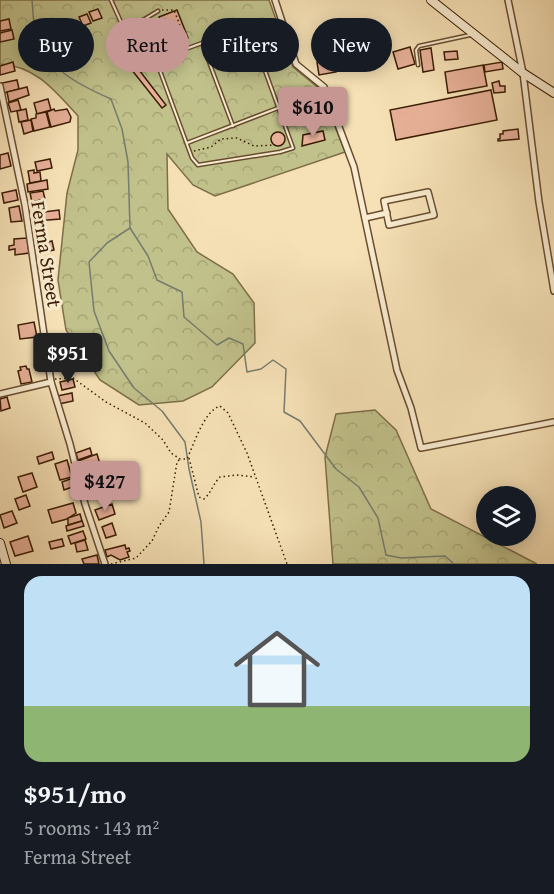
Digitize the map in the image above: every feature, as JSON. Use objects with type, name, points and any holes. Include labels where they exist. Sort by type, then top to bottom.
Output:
[{"type":"main road","points":[[431,0],[523,73],[554,93]]},
{"type":"main road","points":[[0,543],[6,564]]},
{"type":"street","points":[[275,0],[296,64],[324,87],[354,167],[397,370],[422,448],[554,422]]},
{"type":"street","points":[[507,0],[523,73],[539,202],[554,291]]},
{"type":"street","name":"Ferma Street","points":[[0,86],[25,205],[51,381],[104,564]]},
{"type":"street","points":[[428,192],[434,215],[389,225],[387,213],[384,201],[428,192]]},
{"type":"street","points":[[365,218],[387,213]]},
{"type":"street","points":[[0,394],[51,381]]},
{"type":"lane","points":[[111,0],[119,18]]},
{"type":"lane","points":[[146,18],[158,11]]},
{"type":"lane","points":[[418,65],[416,50],[419,46],[473,35]]},
{"type":"lane","points":[[160,72],[190,152],[198,165],[293,148],[265,72]]},
{"type":"lane","points":[[213,72],[233,126]]},
{"type":"lane","points":[[187,143],[278,108]]},
{"type":"path","points":[[158,11],[174,10],[177,18]]},
{"type":"path","points":[[190,152],[211,147],[221,139],[237,138],[254,146],[275,145]]},
{"type":"path","points":[[51,381],[73,378],[106,402],[145,423],[163,440],[171,453],[180,459],[188,457]]},
{"type":"path","points":[[256,477],[237,475],[220,477],[213,485],[209,495],[204,499],[199,497],[188,457],[203,424],[214,408],[220,406],[228,413],[247,453],[256,477],[287,564]]},
{"type":"path","points":[[111,564],[136,558],[152,541],[169,512],[177,462],[180,459]]},
{"type":"green space","points":[[0,0],[269,0],[275,18],[201,18],[201,72],[299,72],[321,90],[345,152],[215,196],[193,185],[167,154],[168,209],[197,252],[233,274],[254,303],[255,343],[212,387],[183,401],[139,405],[100,380],[66,330],[58,280],[67,193],[78,150],[78,116],[53,89],[29,72],[94,72],[94,18],[18,18],[18,67],[0,64]]},
{"type":"green space","points":[[375,410],[396,430],[431,509],[476,532],[476,546],[502,546],[537,564],[333,564],[325,457],[336,414]]},
{"type":"building","points":[[98,9],[102,18],[94,21],[89,12]]},
{"type":"building","points":[[177,10],[180,18],[159,18]]},
{"type":"building","points":[[87,14],[89,18],[79,18]]},
{"type":"building","points":[[9,19],[11,29],[0,31],[0,21]]},
{"type":"building","points":[[12,30],[14,39],[0,42],[0,33]]},
{"type":"building","points":[[410,47],[415,64],[398,69],[393,52]]},
{"type":"building","points":[[431,48],[434,70],[423,72],[420,50]]},
{"type":"building","points":[[457,51],[458,59],[445,60],[444,52]]},
{"type":"building","points":[[13,62],[15,71],[0,75],[0,66]]},
{"type":"building","points":[[502,62],[503,69],[485,72],[484,65]]},
{"type":"building","points":[[483,65],[487,86],[448,93],[445,72]]},
{"type":"building","points":[[133,72],[141,72],[166,105],[162,108]]},
{"type":"building","points":[[319,72],[336,72],[319,75]]},
{"type":"building","points":[[17,80],[19,89],[4,93],[2,83]]},
{"type":"building","points":[[499,81],[500,86],[505,86],[505,92],[494,93],[492,83]]},
{"type":"building","points":[[27,87],[29,95],[9,102],[7,92]]},
{"type":"building","points":[[491,90],[497,120],[396,140],[390,110]]},
{"type":"building","points":[[48,99],[51,110],[37,114],[34,103]]},
{"type":"building","points":[[18,100],[21,110],[11,112],[8,103]]},
{"type":"building","points":[[26,109],[28,120],[19,122],[17,111]]},
{"type":"building","points":[[54,109],[55,111],[67,109],[71,117],[70,122],[51,127],[47,112]]},
{"type":"building","points":[[46,112],[50,127],[34,131],[31,119],[36,118],[36,114]]},
{"type":"building","points":[[326,113],[329,122],[319,125],[316,116]]},
{"type":"building","points":[[31,120],[33,131],[24,134],[21,122]]},
{"type":"building","points":[[518,129],[519,139],[498,141],[503,131]]},
{"type":"building","points":[[323,131],[325,140],[302,146],[303,135]]},
{"type":"building","points":[[278,132],[283,134],[285,139],[283,144],[278,146],[273,144],[271,139],[273,134]]},
{"type":"building","points":[[8,153],[11,166],[0,169],[0,155]]},
{"type":"building","points":[[50,159],[52,168],[37,171],[35,162]]},
{"type":"building","points":[[34,170],[34,173],[40,172],[41,181],[30,183],[28,171]]},
{"type":"building","points":[[47,180],[48,189],[28,192],[27,184]]},
{"type":"building","points":[[16,190],[18,200],[4,203],[2,193]]},
{"type":"building","points":[[43,191],[45,199],[32,202],[30,193]]},
{"type":"building","points":[[45,200],[46,207],[33,209],[31,203]]},
{"type":"building","points":[[19,206],[22,221],[11,222],[9,208]]},
{"type":"building","points":[[59,210],[60,219],[36,221],[36,213]]},
{"type":"building","points":[[27,238],[29,253],[15,255],[15,249],[9,250],[9,246],[14,245],[14,239]]},
{"type":"building","points":[[52,241],[54,250],[41,253],[39,244]]},
{"type":"building","points":[[34,322],[37,337],[20,339],[18,325]]},
{"type":"building","points":[[70,357],[72,365],[63,369],[52,369],[50,361]]},
{"type":"building","points":[[26,366],[32,382],[21,384],[18,371],[21,370],[20,367]]},
{"type":"building","points":[[73,379],[75,387],[62,390],[60,382]]},
{"type":"building","points":[[72,393],[73,401],[59,404],[57,396]]},
{"type":"building","points":[[7,397],[10,408],[1,411],[0,399]]},
{"type":"building","points":[[90,448],[92,455],[78,460],[76,453]]},
{"type":"building","points":[[52,452],[54,459],[39,464],[37,457]]},
{"type":"building","points":[[97,454],[100,464],[82,471],[78,461]]},
{"type":"building","points":[[67,460],[72,477],[60,480],[55,464]]},
{"type":"building","points":[[32,473],[37,487],[23,492],[18,477]]},
{"type":"building","points":[[73,478],[75,486],[64,490],[62,482]]},
{"type":"building","points":[[26,495],[30,506],[19,510],[15,499]]},
{"type":"building","points":[[73,503],[76,513],[67,519],[52,523],[48,510]]},
{"type":"building","points":[[112,504],[115,514],[99,520],[95,510]]},
{"type":"building","points":[[12,511],[17,523],[4,528],[0,515]]},
{"type":"building","points":[[80,514],[82,521],[68,525],[68,518]]},
{"type":"building","points":[[82,521],[84,526],[67,531],[66,526]]},
{"type":"building","points":[[112,523],[116,535],[106,538],[102,527]]},
{"type":"building","points":[[83,531],[86,539],[71,544],[68,536]]},
{"type":"building","points":[[28,536],[33,551],[15,556],[10,542]]},
{"type":"building","points":[[62,539],[64,546],[51,549],[49,542]]},
{"type":"building","points":[[85,540],[88,550],[77,552],[75,543]]},
{"type":"building","points":[[125,545],[130,551],[127,552],[129,557],[120,560],[111,555],[107,557],[105,550]]},
{"type":"building","points":[[97,555],[99,564],[84,564],[82,559]]},
{"type":"waterway","points":[[32,0],[36,33],[47,57],[65,74],[111,99],[122,129],[128,162],[130,228],[148,256],[157,280],[182,292],[184,317],[217,345],[229,338],[243,344],[247,372],[261,369],[273,360],[286,369],[284,412],[300,421],[336,469],[359,487],[378,518],[386,555],[401,558],[445,556],[454,564]]},
{"type":"waterway","points":[[130,228],[107,243],[89,262],[94,311],[109,351],[134,388],[162,411],[185,442],[201,522],[204,564]]}]
